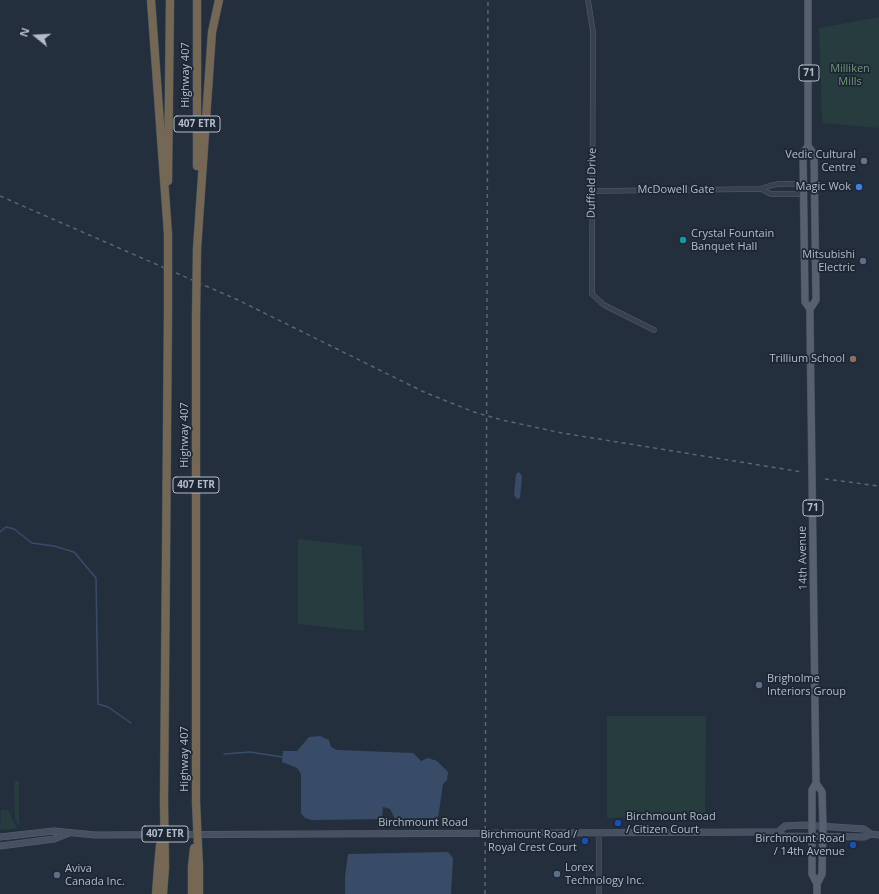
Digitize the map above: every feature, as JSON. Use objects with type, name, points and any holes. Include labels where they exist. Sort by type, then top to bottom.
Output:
[{"type":"highway","points":[[151,0],[168,234]]},
{"type":"highway","name":"Highway 407","points":[[163,894],[161,867],[164,801],[170,0]]},
{"type":"highway","name":"Highway 407","points":[[192,894],[196,867],[197,0]]},
{"type":"highway","points":[[197,249],[212,32],[219,0]]},
{"type":"highway","points":[[156,894],[161,867]]},
{"type":"highway","points":[[196,867],[200,894]]},
{"type":"main road","name":"14th Avenue","points":[[808,0],[808,146],[803,153],[803,194],[804,302],[810,309]]},
{"type":"main road","name":"14th Avenue","points":[[808,146],[814,154],[815,189],[816,300],[810,309],[816,783],[812,790],[812,874],[817,884]]},
{"type":"main road","name":"14th Avenue","points":[[816,783],[822,792],[824,826],[822,874],[817,884],[817,894]]},
{"type":"main road","name":"Birchmount Road","points":[[778,832],[785,826],[824,826],[864,829],[871,834],[879,835]]},
{"type":"main road","name":"Birchmount Road","points":[[0,837],[54,831],[69,834],[100,835],[778,832],[783,836],[864,837],[871,834]]},
{"type":"main road","name":"Birchmount Road","points":[[0,846],[54,839],[69,834]]},
{"type":"street","name":"Duffield Drive","points":[[588,0],[593,32],[592,294],[604,305],[654,330]]},
{"type":"street","name":"McDowell Gate","points":[[761,189],[770,184],[803,185],[815,189]]},
{"type":"street","name":"McDowell Gate","points":[[592,190],[761,189],[771,194],[803,194]]},
{"type":"street","points":[[599,832],[599,894]]},
{"type":"green space","name":"Milliken Mills","points":[[879,17],[879,128],[822,123],[819,28]]},
{"type":"green space","points":[[298,539],[362,546],[364,631],[298,624]]},
{"type":"green space","points":[[607,716],[706,716],[705,815],[607,818]]},
{"type":"green space","points":[[14,781],[19,781],[19,827],[15,819]]},
{"type":"green space","points":[[1,810],[8,810],[17,828],[0,830]]},
{"type":"water","points":[[519,472],[522,476],[520,498],[517,499],[514,495],[516,474]]},
{"type":"water","points":[[320,736],[329,740],[331,747],[337,750],[413,753],[421,761],[428,758],[437,761],[448,772],[447,780],[443,784],[438,818],[395,819],[390,809],[383,807],[382,819],[312,820],[305,818],[301,813],[301,774],[297,768],[282,762],[283,751],[297,751],[309,737]]},
{"type":"water","points":[[448,852],[453,858],[451,894],[345,894],[345,877],[348,854]]},
{"type":"waterway","points":[[0,532],[6,527],[14,529],[32,543],[54,546],[74,552],[96,578],[98,704],[108,707],[131,723]]},
{"type":"waterway","points":[[224,754],[250,752],[282,757]]},
{"type":"railway","points":[[485,894],[488,0]]},
{"type":"railway","points":[[0,196],[238,300],[424,392],[474,412],[502,420],[562,433],[802,472]]},
{"type":"railway","points":[[825,479],[879,486]]},
{"type":"place","name":"Vedic Cultural Centre","points":[[864,161]]},
{"type":"place","name":"Magic Wok","points":[[859,187]]},
{"type":"place","name":"Crystal Fountain Banquet Hall","points":[[683,240]]},
{"type":"place","name":"Mitsubishi Electric","points":[[863,261]]},
{"type":"place","name":"Trillium School","points":[[853,359]]},
{"type":"place","name":"Brigholme Interiors Group","points":[[759,685]]},
{"type":"place","name":"Birchmount Road / Citizen Court","points":[[618,823]]},
{"type":"place","name":"Birchmount Road / Royal Crest Court","points":[[585,841]]},
{"type":"place","name":"Birchmount Road / 14th Avenue","points":[[853,845]]},
{"type":"place","name":"Lorex Technology Inc.","points":[[557,874]]},
{"type":"place","name":"Aviva Canada Inc.","points":[[57,875]]}]
